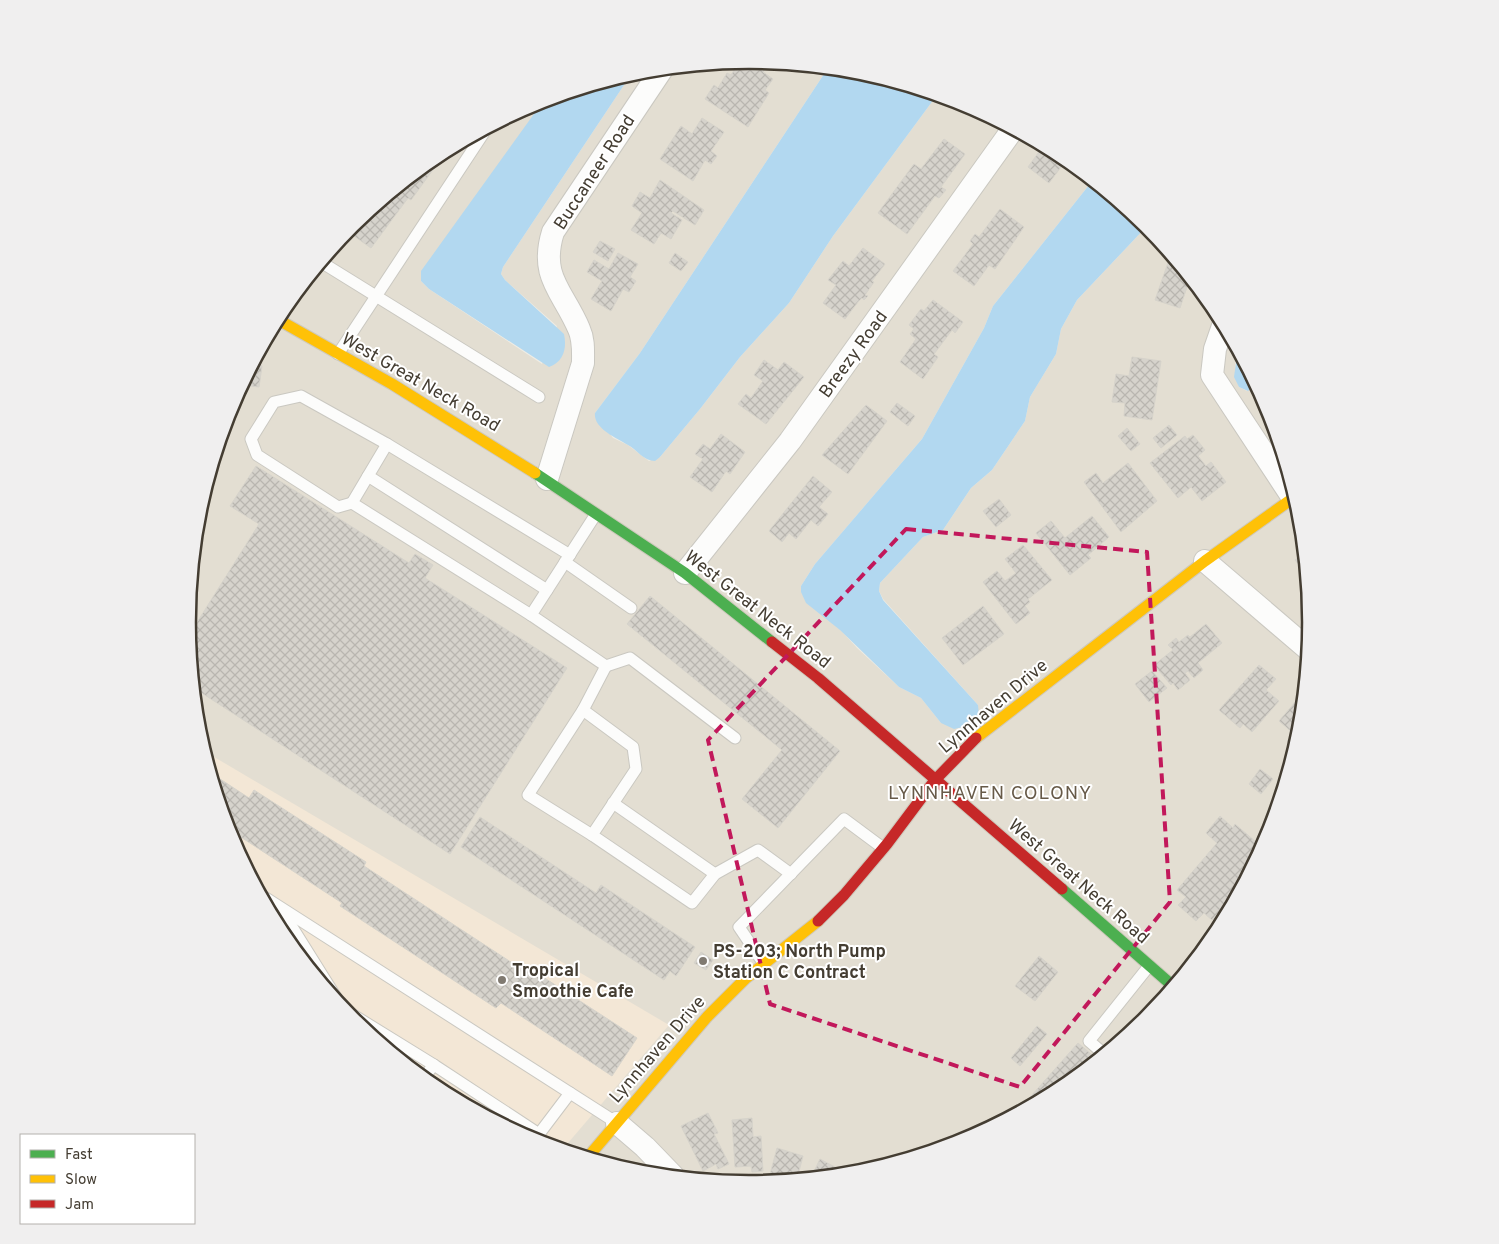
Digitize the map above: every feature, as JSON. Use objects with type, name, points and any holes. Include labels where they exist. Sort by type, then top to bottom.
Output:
[{"type":"street","name":"Buccaneer Road","points":[[547,479],[583,363],[584,346],[580,329],[552,280],[548,265],[548,248],[554,232],[657,76]]},
{"type":"street","name":"Breezy Road","points":[[685,573],[790,440],[1009,134]]},
{"type":"street","name":"West Great Neck Road","points":[[284,323],[392,384],[547,479],[685,573],[768,636],[1169,983]]},
{"type":"street","points":[[1221,332],[1215,349],[1212,375],[1285,484]]},
{"type":"street","name":"Lynnhaven Drive","points":[[592,1152],[707,1017],[764,964],[816,923],[844,895],[935,780],[976,738],[1205,561],[1289,501]]},
{"type":"street","points":[[1205,561],[1302,644]]},
{"type":"street","points":[[617,1122],[646,1147],[667,1169]]},
{"type":"lane","points":[[338,354],[479,140]]},
{"type":"lane","points":[[327,266],[539,397]]},
{"type":"lane","points":[[387,444],[352,503],[338,507],[257,455],[250,439],[274,402],[301,396],[387,444],[567,558],[631,608]]},
{"type":"lane","points":[[368,476],[547,590]]},
{"type":"lane","points":[[352,503],[531,615],[606,666]]},
{"type":"lane","points":[[531,615],[597,513]]},
{"type":"lane","points":[[735,738],[630,658],[606,666],[583,710],[528,795],[692,903],[714,874],[758,850],[790,874]]},
{"type":"lane","points":[[583,710],[633,747],[636,769],[592,836]]},
{"type":"lane","points":[[613,803],[714,874]]},
{"type":"lane","points":[[764,964],[739,927],[844,819],[883,848]]},
{"type":"lane","points":[[271,901],[617,1122]]},
{"type":"lane","points":[[280,907],[316,965]]},
{"type":"lane","points":[[1099,1050],[1089,1041],[1149,966]]},
{"type":"lane","points":[[374,1028],[536,1132]]},
{"type":"lane","points":[[428,1072],[434,1065]]},
{"type":"lane","points":[[539,1134],[570,1092]]},
{"type":"highlighted area","points":[[906,529],[1147,552],[1170,902],[1020,1087],[770,1004],[708,740]]},
{"type":"shaded area","points":[[713,70],[786,70],[824,73],[640,353],[595,413],[613,438],[628,445],[649,461],[660,457],[740,357],[789,303],[833,236],[933,100],[994,126],[1026,143],[1057,162],[1089,185],[993,306],[984,328],[922,439],[815,564],[801,586],[857,648],[899,687],[921,698],[941,723],[978,705],[883,599],[879,591],[880,583],[923,537],[943,530],[971,488],[992,470],[1025,421],[1030,397],[1056,354],[1061,329],[1077,300],[1142,232],[1188,285],[1210,315],[1236,358],[1239,387],[1247,391],[1251,388],[1261,410],[1284,479],[1292,514],[1302,586],[1303,622],[1302,658],[1292,730],[1284,765],[1261,834],[1229,899],[1210,929],[1165,987],[1141,1013],[1086,1061],[1057,1082],[994,1118],[961,1133],[927,1146],[857,1165],[822,1171],[750,1175],[677,1171],[642,1165],[572,1146],[538,1133],[473,1101],[442,1082],[391,1043],[329,981],[289,929],[270,899],[238,834],[215,765],[201,694],[197,658],[197,586],[207,514],[226,444],[238,410],[270,345],[311,285],[358,231],[413,183],[442,162],[473,143],[536,112],[421,281],[429,289],[542,364],[557,326],[505,280],[501,274],[503,267],[625,83],[677,73]]},
{"type":"shaded area","points":[[213,756],[669,1025],[567,1144],[505,1118],[473,1101],[442,1082],[385,1038],[358,1013],[311,959],[270,899],[253,867],[238,834]]},
{"type":"water","points":[[824,73],[857,79],[933,100],[833,236],[789,303],[740,357],[700,409],[655,461],[647,459],[612,436],[601,428],[595,418],[595,413],[640,353]]},
{"type":"water","points":[[625,83],[503,267],[501,274],[505,280],[564,334],[565,349],[558,362],[549,367],[429,289],[421,281],[421,271],[535,112],[572,98]]},
{"type":"water","points":[[1089,185],[1142,232],[1077,300],[1061,329],[1056,354],[1030,397],[1025,421],[992,470],[971,488],[943,530],[923,537],[880,583],[879,591],[883,600],[978,705],[979,715],[963,727],[954,729],[941,723],[921,698],[899,687],[840,630],[806,603],[801,592],[801,586],[815,564],[922,439],[984,328],[993,306]]},
{"type":"water","points":[[1237,359],[1251,388],[1248,391],[1239,387],[1234,377]]},
{"type":"building","points":[[735,69],[765,69],[763,72],[773,79],[765,90],[769,93],[748,127],[705,99],[714,85],[718,88],[727,73],[731,75]]},
{"type":"building","points":[[702,118],[724,132],[711,151],[717,156],[711,164],[705,160],[693,181],[660,159],[681,126],[692,134]]},
{"type":"building","points":[[944,139],[965,154],[941,187],[946,190],[939,198],[935,196],[907,234],[878,213],[914,164],[921,169]]},
{"type":"building","points":[[1039,151],[1062,166],[1049,183],[1028,167]]},
{"type":"building","points":[[435,167],[411,200],[408,198],[371,248],[354,236],[385,206]]},
{"type":"building","points":[[660,180],[704,210],[695,225],[673,211],[671,213],[682,220],[671,239],[661,233],[654,244],[631,230],[642,213],[632,206],[640,192],[650,198]]},
{"type":"building","points":[[1000,209],[1024,227],[995,269],[989,265],[974,286],[953,271],[973,244],[970,241],[975,234],[979,237]]},
{"type":"building","points":[[600,241],[615,249],[608,261],[593,252]]},
{"type":"building","points":[[863,248],[885,264],[872,281],[874,282],[865,295],[868,296],[858,302],[845,319],[823,303],[836,285],[828,280],[843,261],[849,266]]},
{"type":"building","points":[[618,253],[638,264],[630,277],[636,281],[629,292],[623,289],[611,311],[591,299],[602,281],[587,272],[594,260],[609,269]]},
{"type":"building","points":[[675,253],[688,262],[681,271],[669,263]]},
{"type":"building","points":[[1168,261],[1188,285],[1180,308],[1155,300]]},
{"type":"building","points":[[933,300],[963,322],[955,333],[952,330],[934,354],[938,357],[923,379],[900,362],[916,339],[910,334],[914,329],[909,325],[921,309],[924,311]]},
{"type":"building","points":[[1132,357],[1161,361],[1152,420],[1124,416],[1125,403],[1112,402],[1116,374],[1129,376]]},
{"type":"building","points":[[764,360],[778,370],[784,362],[804,377],[766,424],[738,404],[746,394],[751,398],[763,381],[754,375]]},
{"type":"building","points":[[259,365],[262,366],[259,387],[249,386]]},
{"type":"building","points":[[897,403],[915,416],[908,426],[890,412]]},
{"type":"building","points":[[866,405],[887,421],[848,474],[822,455]]},
{"type":"building","points":[[1169,425],[1177,435],[1161,448],[1153,438]]},
{"type":"building","points":[[1127,428],[1140,444],[1131,451],[1118,436]]},
{"type":"building","points":[[721,434],[745,452],[730,474],[726,471],[712,492],[690,477],[703,459],[695,454],[703,444],[710,449]]},
{"type":"building","points":[[1193,435],[1205,450],[1198,456],[1206,466],[1211,462],[1226,482],[1202,501],[1191,487],[1178,498],[1150,463],[1185,436],[1187,439]]},
{"type":"building","points":[[1128,463],[1157,501],[1121,532],[1084,482],[1096,473],[1103,483]]},
{"type":"building","points":[[256,466],[409,563],[415,554],[433,565],[425,578],[567,668],[450,854],[201,692],[196,624],[259,524],[230,506]]},
{"type":"building","points":[[813,476],[832,492],[819,507],[828,514],[818,526],[811,520],[796,539],[789,533],[782,542],[769,531]]},
{"type":"building","points":[[999,499],[1011,515],[996,527],[983,511]]},
{"type":"building","points":[[1092,516],[1109,537],[1088,555],[1091,558],[1070,575],[1036,533],[1051,521],[1065,538]]},
{"type":"building","points":[[1023,545],[1052,580],[1028,599],[1030,602],[1025,606],[1030,613],[1016,624],[983,582],[997,571],[1005,581],[1016,573],[1005,559]]},
{"type":"building","points":[[1299,557],[1300,566],[1295,560]]},
{"type":"building","points":[[650,596],[840,751],[778,828],[742,799],[782,750],[627,624]]},
{"type":"building","points":[[983,606],[1004,634],[963,665],[942,638]]},
{"type":"building","points":[[1206,624],[1222,643],[1198,663],[1203,670],[1194,678],[1188,671],[1185,673],[1190,680],[1178,690],[1173,683],[1171,685],[1154,665],[1173,650],[1168,645],[1176,638],[1179,642],[1188,635],[1190,637]]},
{"type":"building","points":[[1259,665],[1276,679],[1266,690],[1279,701],[1252,732],[1243,724],[1240,728],[1219,710]]},
{"type":"building","points":[[1152,671],[1167,688],[1149,702],[1135,684]]},
{"type":"building","points":[[1297,700],[1292,732],[1279,721]]},
{"type":"building","points":[[1260,769],[1273,779],[1261,794],[1249,784]]},
{"type":"building","points":[[219,778],[249,798],[254,790],[366,862],[364,866],[520,968],[523,964],[637,1038],[612,1076],[501,1003],[496,1008],[340,906],[342,903],[239,836]]},
{"type":"building","points":[[1220,816],[1233,828],[1235,824],[1257,843],[1226,904],[1212,920],[1204,913],[1196,921],[1178,905],[1186,897],[1177,890],[1217,843],[1206,833]]},
{"type":"building","points":[[480,817],[596,893],[601,885],[695,947],[676,976],[670,971],[664,980],[461,847]]},
{"type":"building","name":"PS-203; North Pump Station C Contract","points":[[701,952],[713,960],[706,970],[694,963]]},
{"type":"building","points":[[1039,956],[1058,972],[1035,1001],[1015,986]]},
{"type":"building","points":[[1037,1026],[1047,1034],[1020,1066],[1011,1058]]},
{"type":"building","points":[[1078,1043],[1093,1055],[1057,1082],[1027,1100]]},
{"type":"building","points":[[708,1113],[718,1133],[714,1134],[729,1164],[718,1169],[716,1164],[703,1171],[681,1126]]},
{"type":"building","points":[[752,1118],[753,1137],[761,1136],[763,1171],[752,1172],[751,1166],[735,1167],[732,1120]]},
{"type":"building","points":[[777,1148],[803,1156],[799,1173],[770,1174]]},
{"type":"building","points":[[820,1159],[837,1168],[822,1171],[814,1172]]},
{"type":"traffic: fast","points":[[535,473],[685,573],[772,642]]},
{"type":"traffic: fast","points":[[1062,889],[1169,982]]},
{"type":"traffic: slow","points":[[284,323],[392,384],[535,473]]},
{"type":"traffic: slow","points":[[976,738],[1205,561],[1289,501]]},
{"type":"traffic: slow","points":[[592,1152],[707,1017],[745,979],[818,921]]},
{"type":"traffic: jam","points":[[772,642],[818,678],[1062,889]]},
{"type":"traffic: jam","points":[[818,921],[844,895],[887,844],[935,780],[976,738]]},
{"type":"place","name":"PS-203; North Pump Station C Contract","points":[[703,961]]},
{"type":"place","name":"Tropical Smoothie Cafe","points":[[502,980]]},
{"type":"district","name":"LYNNHAVEN COLONY","points":[[990,792]]}]
